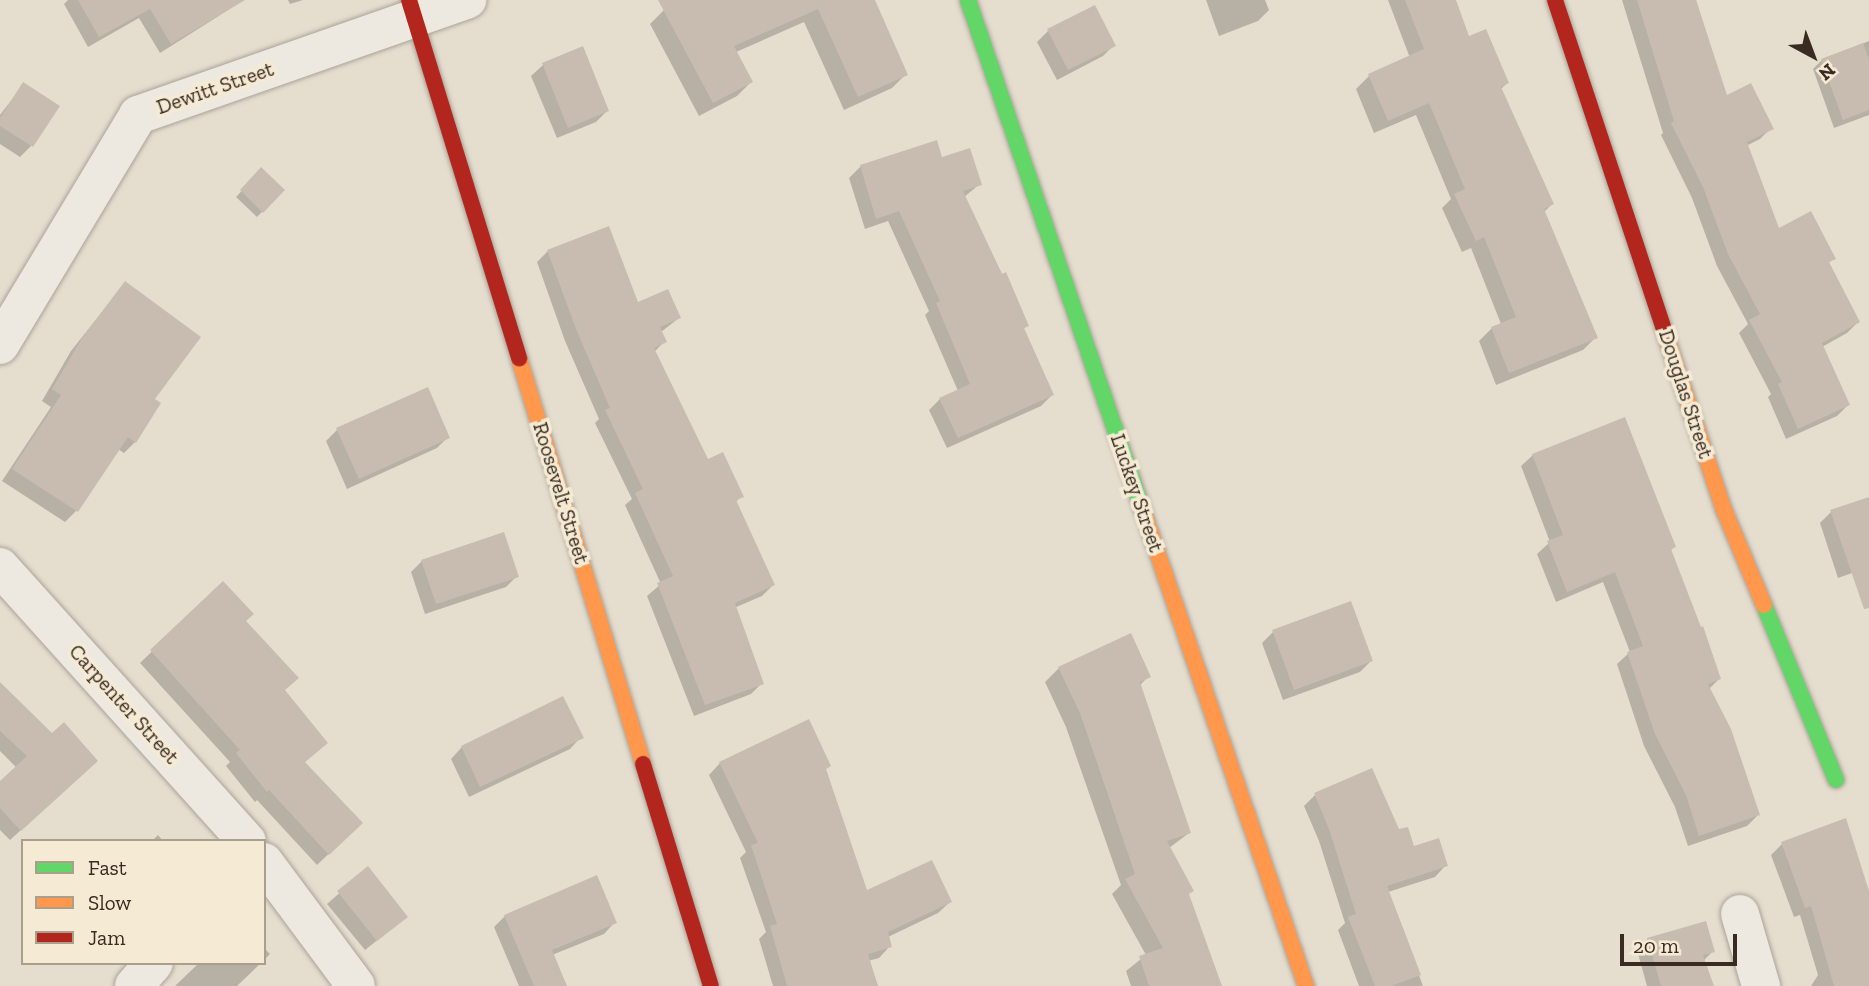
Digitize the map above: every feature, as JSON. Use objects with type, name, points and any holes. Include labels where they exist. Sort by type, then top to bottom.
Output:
[{"type":"street","name":"Dewitt Street","points":[[0,345],[138,115],[412,8],[467,0]]},
{"type":"street","name":"Luckey Street","points":[[968,0],[1306,986]]},
{"type":"street","name":"Douglas Street","points":[[1555,0],[1724,510],[1836,780]]},
{"type":"street","name":"Roosevelt Street","points":[[412,8],[711,986]]},
{"type":"street","name":"Carpenter Street","points":[[0,566],[245,839]]},
{"type":"street","points":[[266,865],[356,986]]},
{"type":"street","points":[[1740,914],[1761,986]]},
{"type":"street","points":[[134,986],[152,965]]},
{"type":"building","points":[[78,0],[245,0],[171,44],[150,9],[99,37]]},
{"type":"building","points":[[658,0],[875,0],[908,75],[858,97],[818,9],[734,46],[753,82],[713,103]]},
{"type":"building","points":[[1405,0],[1456,0],[1469,36],[1486,29],[1509,83],[1501,87],[1554,204],[1544,209],[1598,338],[1509,373],[1491,327],[1516,317],[1484,237],[1476,241],[1454,194],[1465,189],[1429,103],[1388,121],[1368,74],[1424,49]]},
{"type":"building","points":[[1637,0],[1696,0],[1727,95],[1751,83],[1774,129],[1747,142],[1779,228],[1811,211],[1836,259],[1829,262],[1860,322],[1822,343],[1850,405],[1798,429],[1778,384],[1782,382],[1749,320],[1760,314],[1728,254],[1703,187],[1671,123],[1674,121]]},
{"type":"building","points":[[1095,5],[1116,46],[1068,70],[1047,29]]},
{"type":"building","points":[[1863,43],[1869,60],[1869,110],[1843,120],[1821,59]]},
{"type":"building","points":[[583,46],[609,111],[568,128],[542,63]]},
{"type":"building","points":[[23,82],[60,106],[33,147],[0,126],[0,118]]},
{"type":"building","points":[[937,140],[942,157],[970,148],[982,185],[963,191],[1002,274],[1006,272],[1029,326],[1024,328],[1054,395],[958,438],[939,398],[970,384],[936,303],[940,301],[899,211],[876,219],[860,165]]},
{"type":"building","points":[[261,167],[285,190],[263,213],[240,190]]},
{"type":"building","points":[[609,226],[638,302],[668,289],[681,318],[660,327],[667,342],[654,348],[708,459],[723,452],[744,497],[736,500],[775,585],[735,603],[764,684],[705,705],[657,583],[673,576],[635,493],[643,489],[605,410],[610,408],[576,329],[547,250]]},
{"type":"building","points":[[125,281],[201,337],[155,399],[161,403],[136,443],[128,437],[78,512],[12,469],[61,395],[52,389],[82,338]]},
{"type":"building","points":[[428,387],[450,438],[359,479],[336,428]]},
{"type":"building","points":[[1625,417],[1676,547],[1671,549],[1701,627],[1703,626],[1721,679],[1708,684],[1731,729],[1760,815],[1699,836],[1686,795],[1655,734],[1627,652],[1643,646],[1615,572],[1567,592],[1547,541],[1563,535],[1532,454]]},
{"type":"building","points":[[1869,497],[1869,608],[1864,609],[1830,510]]},
{"type":"building","points":[[504,532],[519,577],[436,604],[421,560]]},
{"type":"building","points":[[223,581],[254,614],[246,621],[299,678],[285,690],[328,743],[305,762],[363,823],[329,855],[269,790],[267,792],[236,753],[240,750],[150,650]]},
{"type":"building","points":[[1351,601],[1373,661],[1294,690],[1272,630]]},
{"type":"building","points":[[1131,633],[1151,677],[1140,682],[1191,833],[1167,841],[1194,891],[1189,894],[1222,986],[1149,986],[1139,956],[1163,948],[1125,879],[1135,874],[1080,713],[1058,667]]},
{"type":"building","points":[[0,682],[52,733],[64,722],[98,761],[21,831],[0,808],[0,781],[27,756],[0,731]]},
{"type":"building","points":[[563,696],[584,738],[480,787],[461,746]]},
{"type":"building","points":[[809,719],[831,766],[826,769],[867,890],[932,860],[952,902],[888,932],[892,947],[868,954],[878,986],[787,986],[770,926],[777,924],[751,845],[758,843],[719,762]]},
{"type":"building","points":[[1372,768],[1399,829],[1408,827],[1414,846],[1439,838],[1448,866],[1387,886],[1421,975],[1391,986],[1375,986],[1348,917],[1356,914],[1329,829],[1314,793]]},
{"type":"building","points":[[1846,818],[1869,891],[1869,986],[1834,986],[1811,906],[1805,908],[1781,842]]},
{"type":"building","points":[[368,866],[408,917],[377,941],[337,891]]},
{"type":"building","points":[[597,875],[617,923],[552,950],[567,986],[534,986],[504,915]]},
{"type":"building","points":[[1706,921],[1715,952],[1703,955],[1714,986],[1661,986],[1647,938]]},
{"type":"traffic: fast","points":[[968,0],[1141,505]]},
{"type":"traffic: fast","points":[[1764,605],[1836,780]]},
{"type":"traffic: slow","points":[[1665,333],[1724,510],[1764,605]]},
{"type":"traffic: slow","points":[[519,358],[643,764]]},
{"type":"traffic: slow","points":[[1141,505],[1306,986]]},
{"type":"traffic: jam","points":[[409,0],[519,358]]},
{"type":"traffic: jam","points":[[1555,0],[1665,333]]},
{"type":"traffic: jam","points":[[643,764],[711,986]]}]
